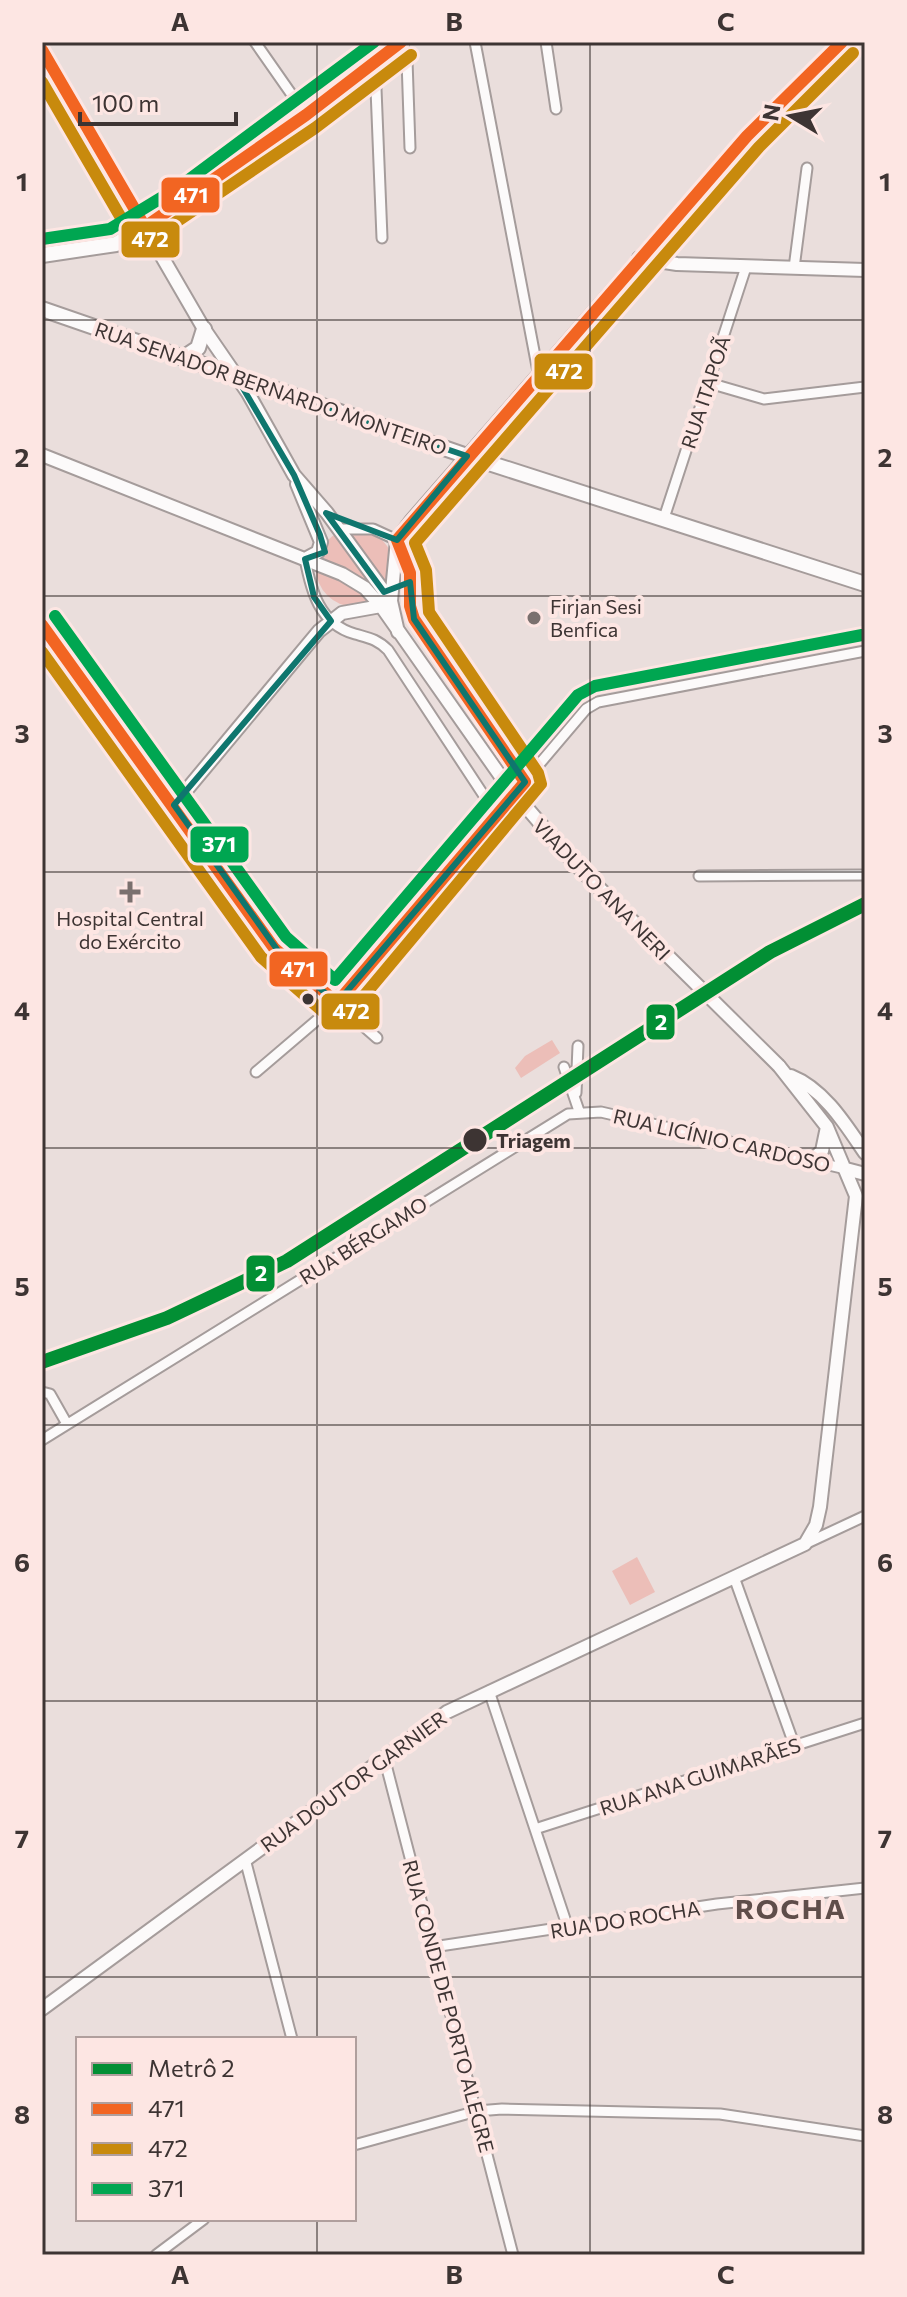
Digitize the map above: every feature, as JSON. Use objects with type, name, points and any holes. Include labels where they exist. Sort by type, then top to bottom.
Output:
[{"type":"main road","points":[[42,255],[116,244],[145,227],[306,115],[401,42]]},
{"type":"main road","points":[[388,599],[397,540],[639,258],[780,101],[842,42]]},
{"type":"main road","points":[[42,50],[204,329],[294,475],[321,542],[315,555],[305,559]]},
{"type":"main road","points":[[639,258],[746,267],[865,270]]},
{"type":"main road","name":"RUA SENADOR BERNARDO MONTEIRO","points":[[42,309],[467,456],[865,584]]},
{"type":"main road","points":[[183,358],[198,348],[204,329]]},
{"type":"main road","points":[[42,455],[342,574],[388,599]]},
{"type":"main road","points":[[294,475],[338,529],[388,599]]},
{"type":"main road","points":[[42,625],[46,641],[174,805],[331,621],[355,609],[388,599]]},
{"type":"main road","name":"VIADUTO ANA NERI","points":[[388,599],[398,632],[504,781],[574,863],[784,1070],[827,1127],[861,1193]]},
{"type":"main road","name":"VIADUTO ANA NERI","points":[[784,1070],[806,1084],[829,1105],[865,1153]]},
{"type":"main road","points":[[812,1160],[822,1151],[827,1127]]},
{"type":"main road","name":"RUA LICÍNIO CARDOSO","points":[[846,1169],[865,1174]]},
{"type":"main road","points":[[805,1544],[816,1525],[820,1507],[861,1193]]},
{"type":"main road","name":"RUA DOUTOR GARNIER","points":[[42,2009],[447,1712],[805,1544]]},
{"type":"street","points":[[255,42],[306,115]]},
{"type":"street","points":[[401,42],[407,60],[410,148]]},
{"type":"street","points":[[475,42],[539,377]]},
{"type":"street","points":[[546,42],[556,109]]},
{"type":"street","points":[[375,64],[382,238]]},
{"type":"street","points":[[794,268],[807,168]]},
{"type":"street","name":"RUA ITAPOÃ","points":[[664,518],[746,267]]},
{"type":"street","points":[[709,383],[764,399],[865,387]]},
{"type":"street","points":[[338,529],[373,529],[397,540],[410,582],[414,619],[525,782]]},
{"type":"street","points":[[305,559],[314,597],[331,621],[352,633],[376,639],[388,650],[496,814]]},
{"type":"street","points":[[388,599],[410,582]]},
{"type":"street","points":[[256,1072],[337,1003],[525,782],[576,716],[598,702],[865,651]]},
{"type":"street","points":[[174,805],[274,948],[377,1038]]},
{"type":"street","points":[[699,876],[865,875]]},
{"type":"street","points":[[578,1046],[576,1093],[579,1111]]},
{"type":"street","points":[[564,1067],[576,1093]]},
{"type":"street","name":"RUA LICÍNIO CARDOSO","points":[[579,1111],[601,1112],[846,1169]]},
{"type":"street","name":"RUA BÉRGAMO","points":[[42,1440],[548,1124],[579,1111]]},
{"type":"street","points":[[42,1392],[50,1394],[67,1424]]},
{"type":"street","name":"RUA DOUTOR GARNIER","points":[[805,1544],[865,1516]]},
{"type":"street","points":[[734,1577],[795,1747]]},
{"type":"street","points":[[489,1691],[568,1928]]},
{"type":"street","name":"RUA ANA GUIMARÃES","points":[[535,1829],[865,1723]]},
{"type":"street","name":"RUA CONDE DE PORTO ALEGRE","points":[[384,1757],[513,2255]]},
{"type":"street","points":[[245,1859],[291,2037]]},
{"type":"street","name":"RUA DO ROCHA","points":[[433,1947],[717,1904],[865,1888]]},
{"type":"street","points":[[356,2144],[477,2111],[518,2109],[720,2114],[865,2136]]},
{"type":"street","points":[[156,2255],[201,2221]]},
{"type":"highlighted area","points":[[237,378],[467,456],[397,540],[326,513],[384,592],[410,582],[414,619],[525,782],[337,1003],[281,955],[174,805],[331,621],[314,597],[305,559],[325,552],[320,535],[294,475]]},
{"type":"shaded area","points":[[355,529],[370,532],[382,541],[391,553],[394,568],[391,583],[382,595],[370,604],[355,607],[340,604],[328,595],[319,583],[316,568],[319,553],[328,541],[340,532]]},
{"type":"shaded area","points":[[552,1040],[560,1053],[521,1078],[515,1068],[525,1056]]},
{"type":"shaded area","points":[[637,1557],[655,1592],[630,1605],[612,1571]]},
{"type":"metro line","name":"2","points":[[42,1362],[167,1318],[287,1261],[770,952],[865,904]]},
{"type":"transit line","name":"371","points":[[42,239],[110,229],[179,187],[374,42]]},
{"type":"transit line","name":"471","points":[[42,50],[145,227],[306,115],[401,42]]},
{"type":"transit line","name":"471","points":[[42,625],[274,948],[337,1003],[525,782],[414,619],[410,606],[410,573],[397,540],[747,136],[842,42]]},
{"type":"transit line","name":"472","points":[[42,652],[261,957],[328,1016],[337,1019],[347,1016],[541,784],[538,773],[429,612],[426,570],[415,543],[759,147],[853,53]]},
{"type":"transit line","name":"472","points":[[42,82],[131,235],[145,243],[315,128],[411,55]]},
{"type":"transit line","name":"371","points":[[55,616],[286,937],[335,980],[578,695],[595,686],[862,635]]},
{"type":"place","name":"Firjan Sesi Benfica","points":[[534,618]]},
{"type":"place","name":"Hospital Central do Exército","points":[[130,892]]},
{"type":"place","name":"Triagem","points":[[475,1140]]},
{"type":"district","name":"ROCHA","points":[[791,1908]]}]
